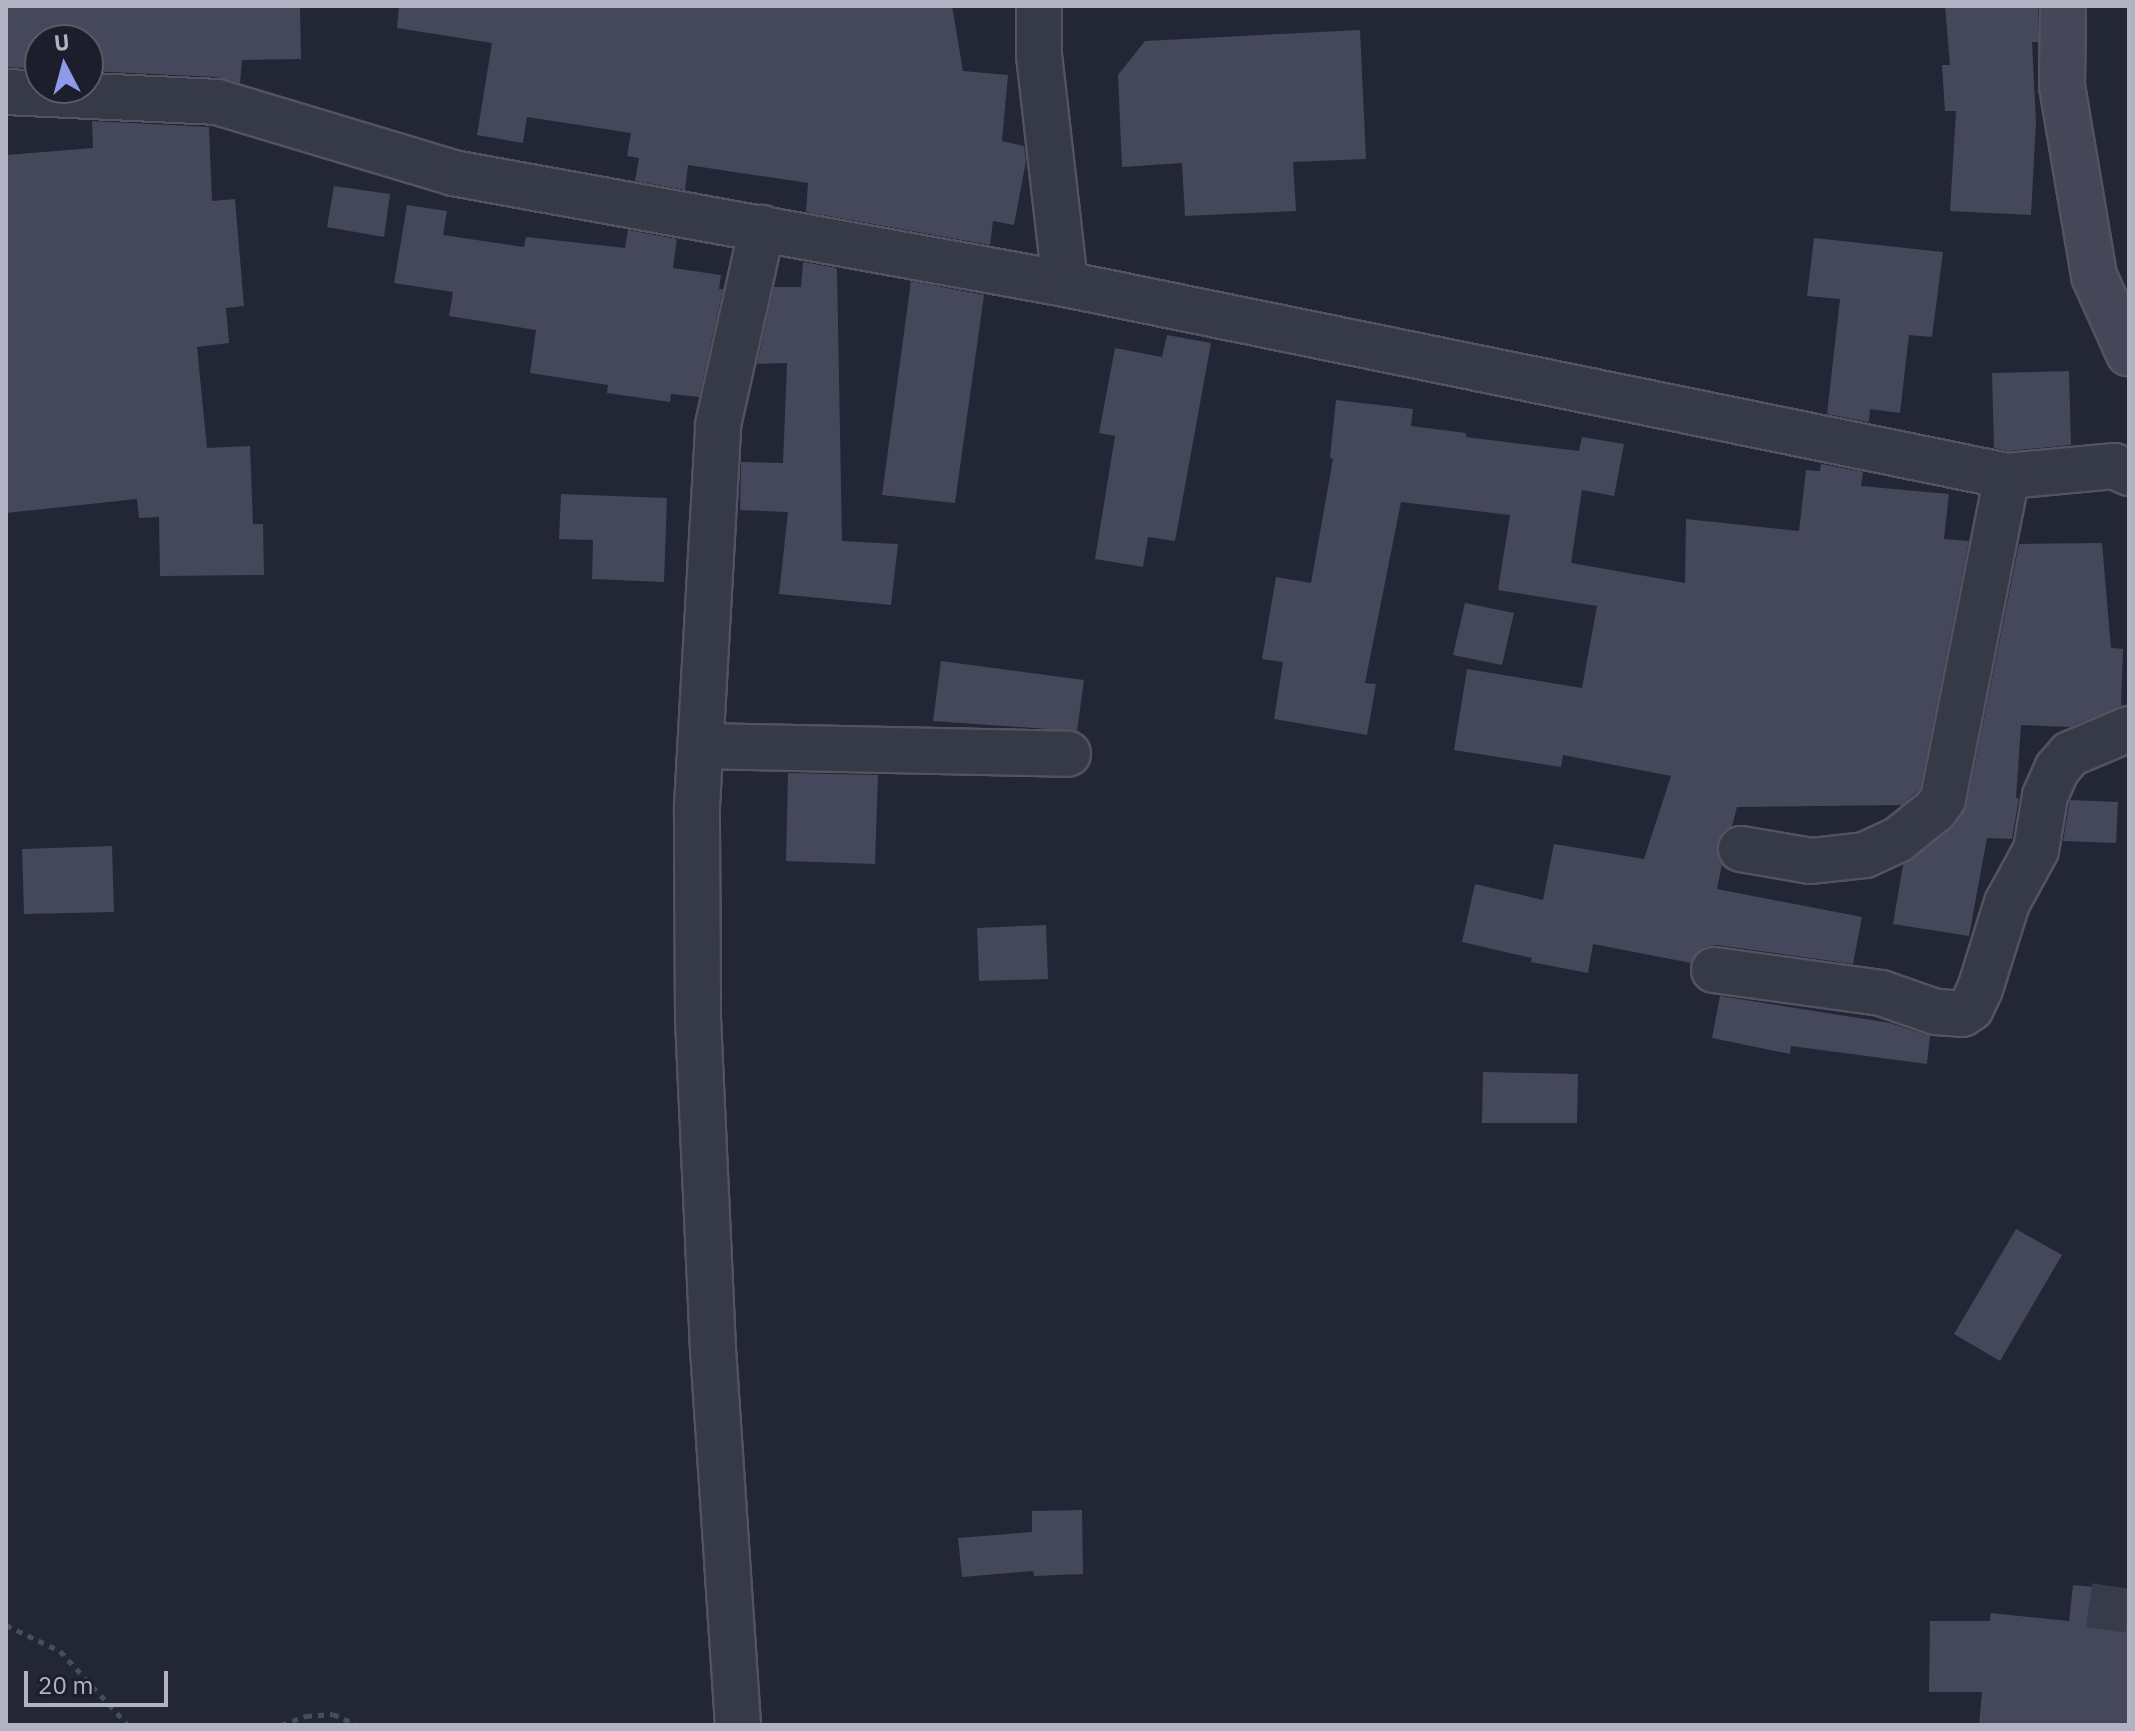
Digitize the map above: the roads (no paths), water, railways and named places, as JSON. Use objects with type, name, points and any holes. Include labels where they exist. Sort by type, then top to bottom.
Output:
[{"type":"street","points":[[1039,6],[1039,55],[1065,284]]},
{"type":"street","points":[[2063,6],[2062,86],[2094,276],[2129,354]]},
{"type":"street","points":[[6,92],[217,102],[453,173],[1065,284],[2007,476],[2114,466],[2129,473]]},
{"type":"street","points":[[738,1725],[713,1349],[698,1016],[701,746],[718,425],[762,228]]},
{"type":"street","points":[[1741,849],[1811,861],[1865,855],[1899,839],[1935,810],[1943,799],[2007,476]]},
{"type":"street","points":[[1714,970],[1881,993],[1936,1012],[1962,1014],[1971,1008],[1980,989],[2007,903],[2036,850],[2045,796],[2057,769],[2070,754],[2129,729]]},
{"type":"street","points":[[701,746],[1068,754]]},
{"type":"tunnel","points":[[2089,1605],[2129,1611]]}]
